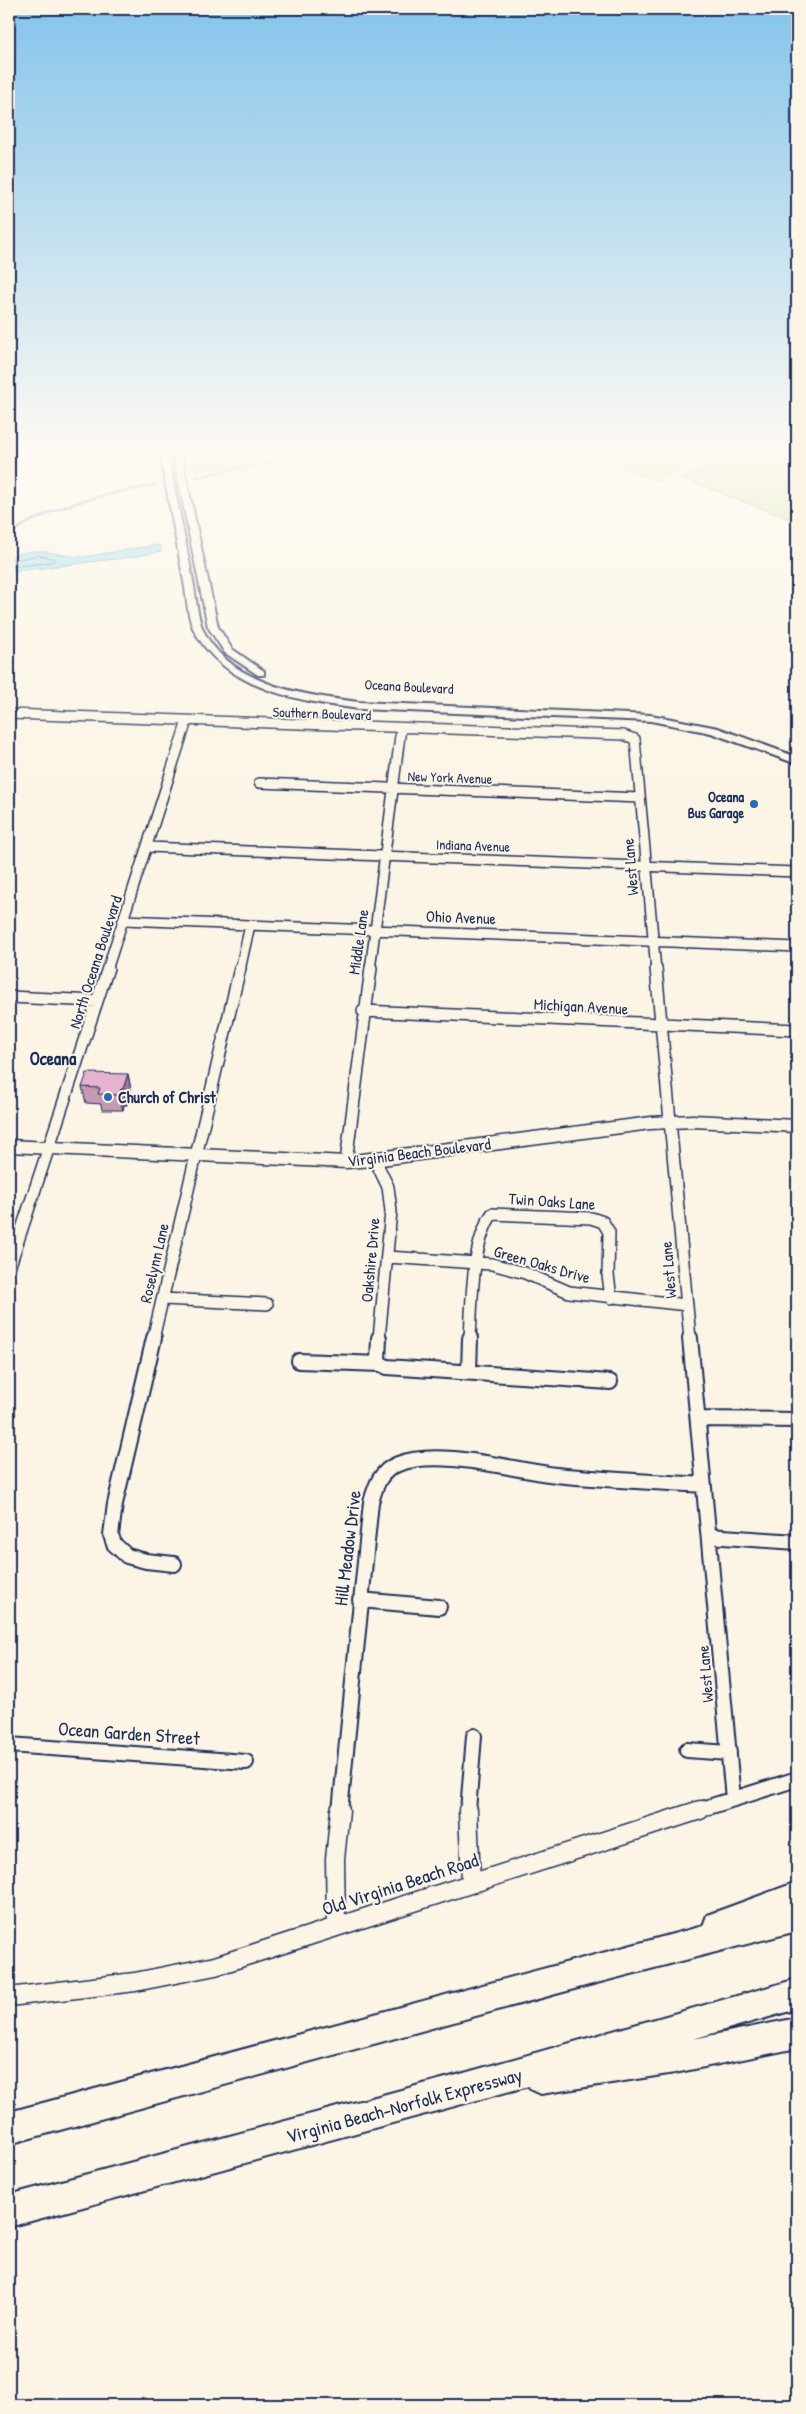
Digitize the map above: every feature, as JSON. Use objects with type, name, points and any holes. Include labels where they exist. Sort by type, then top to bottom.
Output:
[{"type":"highway","points":[[589,1970],[797,1896]]},
{"type":"highway","points":[[9,2128],[589,1970],[797,1916]]},
{"type":"highway","name":"Virginia Beach-Norfolk Expressway","points":[[9,2211],[457,2091],[797,1994]]},
{"type":"highway","points":[[457,2091],[676,2058],[797,2033]]},
{"type":"main road","name":"Oceana Boulevard","points":[[186,567],[198,630],[206,644],[220,659],[238,672],[255,681],[290,694],[352,705],[628,716],[672,720],[722,731],[797,761]]},
{"type":"main road","name":"Oceana Boulevard","points":[[200,567],[216,636],[228,651],[250,667],[295,686],[347,696],[628,708],[673,712],[724,723],[797,750]]},
{"type":"main road","points":[[238,672],[250,667]]},
{"type":"main road","name":"Virginia Beach Boulevard","points":[[9,1146],[346,1162],[375,1160],[593,1129],[672,1122],[797,1126]]},
{"type":"street","name":"Southern Boulevard","points":[[9,714],[623,735],[635,739]]},
{"type":"street","name":"North Oceana Boulevard","points":[[9,1268],[98,1001],[187,721]]},
{"type":"street","name":"Middle Lane","points":[[346,1162],[363,1011],[401,728]]},
{"type":"street","name":"West Lane","points":[[635,739],[661,1025],[672,1122],[733,1799]]},
{"type":"street","name":"New York Avenue","points":[[258,783],[640,798]]},
{"type":"street","name":"Indiana Avenue","points":[[148,847],[797,872]]},
{"type":"street","name":"Ohio Avenue","points":[[124,920],[375,928],[797,947]]},
{"type":"street","name":"Roselynn Lane","points":[[174,1564],[145,1560],[117,1550],[111,1535],[114,1504],[250,925]]},
{"type":"street","points":[[9,997],[98,1001]]},
{"type":"street","name":"Michigan Avenue","points":[[363,1011],[797,1030]]},
{"type":"street","name":"Oakshire Drive","points":[[375,1160],[390,1197],[388,1257],[378,1360],[382,1364]]},
{"type":"street","name":"Twin Oaks Lane","points":[[469,1372],[476,1263],[485,1221],[492,1214],[597,1219],[607,1227],[609,1232],[608,1268],[611,1298]]},
{"type":"street","name":"Green Oaks Drive","points":[[388,1257],[509,1267],[569,1292],[687,1305]]},
{"type":"street","points":[[163,1299],[267,1304]]},
{"type":"street","points":[[298,1361],[382,1364],[387,1367],[610,1382]]},
{"type":"street","points":[[698,1418],[797,1420]]},
{"type":"street","name":"Hill Meadow Drive","points":[[336,1926],[335,1859],[360,1600],[374,1489],[378,1479],[387,1471],[404,1462],[420,1458],[489,1464],[555,1475],[704,1485]]},
{"type":"street","points":[[709,1536],[747,1537],[797,1542]]},
{"type":"street","points":[[360,1600],[440,1607]]},
{"type":"street","points":[[471,1883],[468,1812],[474,1736]]},
{"type":"street","name":"Ocean Garden Street","points":[[9,1745],[246,1762]]},
{"type":"street","points":[[687,1750],[729,1753]]},
{"type":"street","name":"Old Virginia Beach Road","points":[[9,1997],[135,1982],[215,1966],[797,1779]]},
{"type":"water","points":[[9,567],[52,567],[9,572]]},
{"type":"building","points":[[87,1073],[128,1074],[119,1095],[98,1094],[100,1088],[82,1087]]},
{"type":"place","name":"Oceana Bus Garage","points":[[754,804]]},
{"type":"place","name":"Church of Christ","points":[[108,1097]]},
{"type":"district","name":"Oceana","points":[[53,1058]]}]
